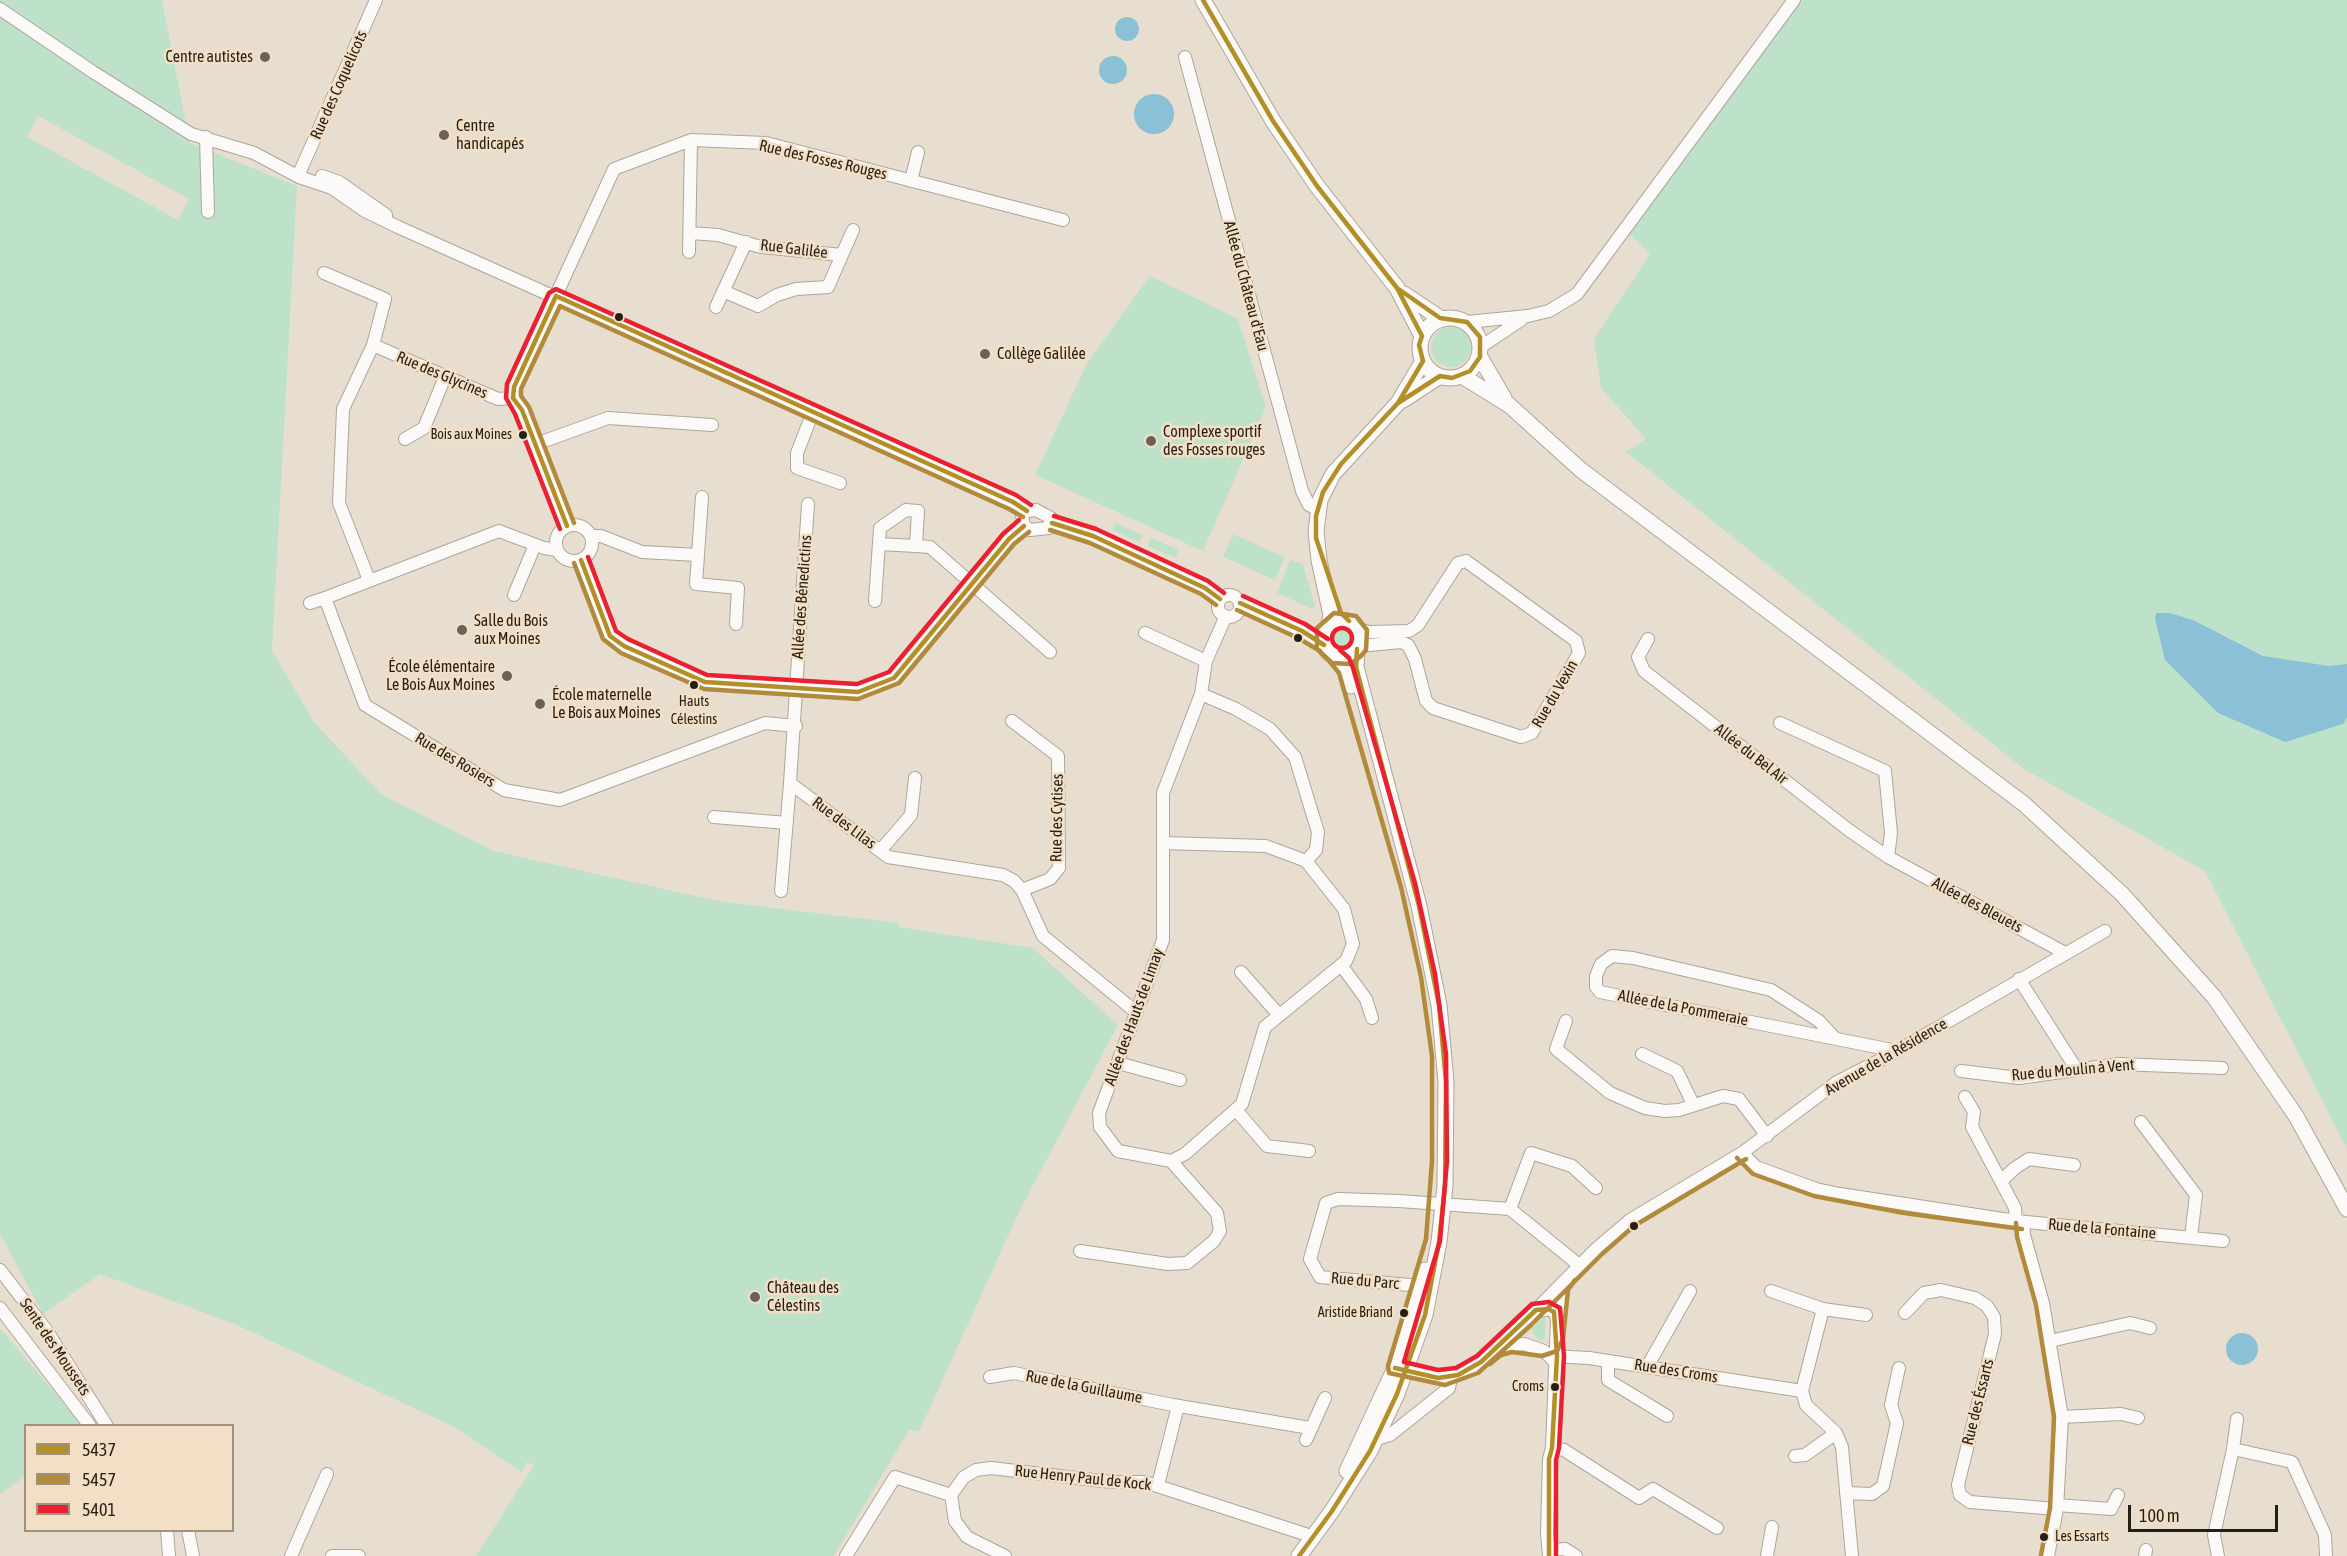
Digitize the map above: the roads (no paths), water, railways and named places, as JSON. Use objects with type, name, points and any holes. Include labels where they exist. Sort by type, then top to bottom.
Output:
[{"type":"main road","points":[[1203,0],[1238,64],[1298,158],[1397,288],[1422,336]]},
{"type":"main road","points":[[1397,288],[1440,318],[1454,318],[1467,322],[1480,337],[1481,352],[1493,383],[1509,405]]},
{"type":"main road","points":[[1440,318],[1426,328],[1419,345],[1423,361],[1430,370],[1440,376],[1462,376],[1509,405],[1581,470],[2024,804],[2122,894],[2214,997],[2296,1116],[2347,1209]]},
{"type":"main road","points":[[1462,376],[1476,365],[1481,352]]},
{"type":"main road","points":[[1291,1556],[1311,1535],[1383,1437],[1440,1205],[1440,1081],[1428,976],[1408,885],[1359,710],[1345,666],[1328,639],[1331,615],[1317,538],[1318,509],[1333,474],[1398,403],[1423,361]]},
{"type":"main road","points":[[1398,403],[1440,376]]},
{"type":"main road","points":[[1299,1556],[1400,1370],[1425,1315],[1440,1205],[1447,1099],[1439,1005],[1419,906],[1357,672],[1358,647],[1354,625],[1341,613],[1317,538]]},
{"type":"main road","points":[[1328,639],[1336,620],[1354,625]]},
{"type":"main road","points":[[1328,639],[1347,657],[1358,647]]},
{"type":"street","name":"Rue des Coquelicots","points":[[299,172],[376,0]]},
{"type":"street","points":[[1467,322],[1528,316],[1549,311],[1577,294],[1794,0]]},
{"type":"street","points":[[0,9],[180,127],[207,139],[280,161],[299,172],[339,182],[417,234],[1012,502],[1027,511]]},
{"type":"street","name":"Allée du Château d'Eau","points":[[1185,57],[1302,492],[1309,505],[1318,509]]},
{"type":"street","points":[[207,139],[208,212]]},
{"type":"street","points":[[689,252],[692,140]]},
{"type":"street","name":"Rue des Fosses Rouges","points":[[513,398],[514,387],[556,296],[565,271],[614,169],[692,140],[766,143],[1064,220]]},
{"type":"street","points":[[911,181],[918,152]]},
{"type":"street","name":"Rue Galilée","points":[[723,291],[758,306],[777,295],[796,289],[828,287],[853,230]]},
{"type":"street","name":"Rue Galilée","points":[[690,233],[718,235],[746,242],[842,255]]},
{"type":"street","name":"Rue Galilée","points":[[716,307],[746,242]]},
{"type":"street","points":[[324,273],[385,299],[373,345],[356,376],[343,409],[339,502],[369,580]]},
{"type":"street","points":[[1481,352],[1493,336],[1528,316]]},
{"type":"street","name":"Rue des Glycines","points":[[373,345],[498,399],[513,398]]},
{"type":"street","points":[[405,439],[424,428],[445,377]]},
{"type":"street","points":[[513,398],[522,410],[567,526]]},
{"type":"street","points":[[813,412],[796,453],[797,468],[840,483]]},
{"type":"street","points":[[536,444],[608,418],[712,425]]},
{"type":"street","points":[[702,498],[696,585],[738,588],[736,624]]},
{"type":"street","name":"Allée des Bénedictins","points":[[796,726],[796,688],[808,504]]},
{"type":"street","points":[[875,601],[880,528],[906,510],[918,511],[916,546]]},
{"type":"street","points":[[1053,523],[1045,530],[1030,530],[1024,526],[1022,515],[1027,511],[1036,510],[1051,518],[1053,523],[1093,536],[1204,588],[1220,599]]},
{"type":"street","points":[[557,550],[556,539],[567,526],[578,525],[591,536],[601,536],[642,552],[698,555]]},
{"type":"street","points":[[581,560],[610,636],[615,642],[705,682],[858,692],[894,678],[1024,526]]},
{"type":"street","points":[[310,603],[499,531],[535,545],[557,550],[569,561],[581,560],[592,548],[591,536]]},
{"type":"street","points":[[879,544],[930,547],[1050,652]]},
{"type":"street","points":[[513,594],[535,545]]},
{"type":"street","name":"Rue du Vexin","points":[[1354,625],[1370,632],[1409,631],[1418,625],[1458,563],[1466,561],[1576,641],[1579,653],[1532,733],[1521,737],[1433,708],[1426,700],[1415,659],[1408,645],[1401,642],[1358,647]]},
{"type":"street","points":[[1220,599],[1230,595],[1240,603],[1302,631],[1328,639]]},
{"type":"street","name":"Rue des Rosiers","points":[[325,598],[365,705],[504,790],[560,800],[765,723],[796,726]]},
{"type":"street","points":[[1220,599],[1218,610],[1225,618],[1235,616],[1240,610],[1240,603]]},
{"type":"street","name":"Allée des Hauts de Limay","points":[[1172,1161],[1118,1151],[1100,1127],[1099,1113],[1163,940],[1163,793],[1201,694],[1206,661],[1225,618]]},
{"type":"street","points":[[1145,633],[1206,661]]},
{"type":"street","name":"Allée du Bel Air","points":[[1648,639],[1638,657],[1644,671],[1850,831],[1888,857]]},
{"type":"street","points":[[1201,694],[1236,709],[1270,729],[1295,757],[1318,832],[1316,850],[1306,861]]},
{"type":"street","name":"Rue des Cytises","points":[[1011,721],[1058,756],[1059,868],[1050,879],[1022,890]]},
{"type":"street","points":[[1780,723],[1885,771],[1891,833],[1888,857]]},
{"type":"street","points":[[781,891],[796,726]]},
{"type":"street","points":[[880,851],[911,815],[915,778]]},
{"type":"street","name":"Rue des Lilas","points":[[790,783],[888,857],[1003,875],[1022,890]]},
{"type":"street","points":[[714,817],[787,823]]},
{"type":"street","points":[[1080,1251],[1168,1264],[1187,1263],[1214,1241],[1220,1231],[1217,1213],[1172,1161],[1185,1154],[1242,1104],[1265,1028],[1346,961],[1353,944],[1344,909],[1306,861],[1266,846],[1163,843]]},
{"type":"street","name":"Allée des Bleuets","points":[[1888,857],[2065,953]]},
{"type":"street","points":[[1022,890],[1043,936],[1136,1012]]},
{"type":"street","name":"Avenue de la Résidence","points":[[1383,1437],[1449,1388],[1451,1377],[1474,1367],[1497,1348],[1579,1265],[1630,1220],[1742,1153],[1837,1082],[1897,1051],[2105,931]]},
{"type":"street","name":"Allée de la Pommeraie","points":[[1834,1037],[1820,1021],[1771,990],[1633,958],[1612,956],[1601,964],[1596,976],[1596,987],[1600,992],[1897,1051]]},
{"type":"street","points":[[1341,965],[1366,999],[1372,1018]]},
{"type":"street","points":[[1241,972],[1279,1015]]},
{"type":"street","points":[[2019,979],[2077,1070]]},
{"type":"street","points":[[1566,1021],[1556,1049],[1610,1093],[1645,1108],[1665,1111],[1679,1110],[1723,1096],[1739,1099],[1767,1136]]},
{"type":"street","points":[[1642,1054],[1677,1071],[1693,1104]]},
{"type":"street","points":[[1118,1063],[1180,1080]]},
{"type":"street","name":"Rue du Moulin à Vent","points":[[1961,1071],[2019,1078],[2119,1064],[2222,1068]]},
{"type":"street","points":[[1965,1097],[1974,1112],[1972,1127],[2015,1208],[2023,1229],[2043,1303],[2050,1341],[2062,1417],[2057,1507],[2048,1556]]},
{"type":"street","points":[[1236,1110],[1267,1146],[1309,1151]]},
{"type":"street","points":[[2141,1122],[2196,1195],[2191,1237]]},
{"type":"street","points":[[1510,1209],[1531,1153],[1572,1166],[1596,1188]]},
{"type":"street","name":"Rue de la Fontaine","points":[[1742,1153],[1756,1167],[1816,1190],[1905,1206],[2020,1222],[2223,1240]]},
{"type":"street","points":[[2001,1181],[2014,1168],[2029,1159],[2074,1165]]},
{"type":"street","name":"Rue du Parc","points":[[1421,1286],[1320,1277],[1310,1259],[1326,1203],[1338,1199],[1440,1205]]},
{"type":"street","points":[[1440,1205],[1495,1206],[1510,1209],[1579,1265]]},
{"type":"street","name":"Sente des Moussets","points":[[0,1270],[47,1331],[106,1424]]},
{"type":"street","points":[[1563,1283],[1556,1340],[1547,1354],[1552,1448],[1549,1460],[1546,1533],[1549,1553],[1565,1549],[1576,1556]]},
{"type":"street","name":"Rue des Éssarts","points":[[1905,1313],[1924,1293],[1941,1290],[1975,1298],[1987,1305],[1994,1317],[1995,1334],[1958,1485],[1960,1495],[1970,1502],[2057,1507]]},
{"type":"street","points":[[1771,1291],[1823,1309],[1866,1315]]},
{"type":"street","points":[[1647,1367],[1690,1292]]},
{"type":"street","points":[[0,1308],[89,1424]]},
{"type":"street","points":[[1547,1354],[1526,1335],[1530,1316],[1550,1309],[1556,1314],[1557,1319]]},
{"type":"street","points":[[1823,1309],[1802,1391],[1806,1405],[1836,1433],[1842,1447],[1852,1556]]},
{"type":"street","points":[[2050,1341],[2130,1323],[2150,1328]]},
{"type":"street","points":[[1497,1348],[1515,1343],[1547,1354]]},
{"type":"street","name":"Rue des Croms","points":[[1547,1354],[1608,1361],[1802,1391]]},
{"type":"street","points":[[1608,1361],[1608,1380],[1667,1416]]},
{"type":"street","points":[[1846,1493],[1872,1494],[1883,1486],[1897,1423],[1891,1405],[1899,1368]]},
{"type":"street","points":[[1400,1370],[1438,1378],[1451,1377]]},
{"type":"street","name":"Rue de la Guillaume","points":[[990,1377],[1014,1373],[1308,1434],[1325,1398]]},
{"type":"street","points":[[1158,1485],[1178,1406]]},
{"type":"street","points":[[2062,1417],[2121,1414],[2138,1418]]},
{"type":"street","points":[[2218,1556],[2214,1535],[2233,1449],[2237,1419]]},
{"type":"street","points":[[1795,1456],[1805,1455],[1836,1433]]},
{"type":"street","points":[[1552,1448],[1564,1450],[1639,1498],[1653,1489],[1717,1528]]},
{"type":"street","points":[[2233,1449],[2292,1462],[2325,1535],[2326,1556]]},
{"type":"street","name":"Rue Henry Paul de Kock","points":[[951,1495],[964,1476],[976,1470],[991,1468],[1158,1485],[1311,1535]]},
{"type":"street","points":[[291,1556],[327,1474]]},
{"type":"street","points":[[846,1556],[895,1477],[951,1495],[952,1510],[960,1531],[1005,1556]]},
{"type":"street","points":[[2057,1507],[2111,1509],[2118,1495]]},
{"type":"street","points":[[1767,1556],[1772,1527]]},
{"type":"street","points":[[167,1532],[169,1556]]},
{"type":"street","points":[[188,1532],[193,1556]]},
{"type":"street","points":[[332,1556],[359,1556]]},
{"type":"water","points":[[1127,17],[1132,18],[1138,24],[1138,34],[1132,40],[1127,41],[1122,40],[1116,34],[1115,29],[1116,24],[1122,18]]},
{"type":"water","points":[[1113,56],[1123,60],[1127,70],[1123,80],[1113,84],[1103,80],[1099,70],[1103,60]]},
{"type":"water","points":[[1154,94],[1162,95],[1168,100],[1173,106],[1173,122],[1168,128],[1162,133],[1154,134],[1146,133],[1140,128],[1135,122],[1134,114],[1135,106],[1140,100],[1146,95]]},
{"type":"water","points":[[2156,613],[2170,613],[2195,621],[2263,656],[2329,666],[2347,664],[2347,717],[2343,724],[2285,742],[2218,713],[2165,660],[2155,619]]},
{"type":"water","points":[[2242,1333],[2253,1338],[2258,1349],[2253,1360],[2242,1365],[2231,1360],[2226,1349],[2231,1338]]},
{"type":"place","name":"Centre autistes","points":[[265,57]]},
{"type":"place","name":"Centre handicapés","points":[[444,135]]},
{"type":"place","name":"Collège Galilée","points":[[985,354]]},
{"type":"place","name":"Bois aux Moines","points":[[523,435]]},
{"type":"place","name":"Complexe sportif des Fosses rouges","points":[[1151,441]]},
{"type":"place","name":"Salle du Bois aux Moines","points":[[462,630]]},
{"type":"place","name":"École élémentaire Le Bois Aux Moines","points":[[507,676]]},
{"type":"place","name":"Hauts Célestins","points":[[694,685]]},
{"type":"place","name":"École maternelle Le Bois aux Moines","points":[[540,704]]},
{"type":"place","name":"Château des Célestins","points":[[755,1297]]},
{"type":"place","name":"Aristide Briand","points":[[1404,1313]]},
{"type":"place","name":"Croms","points":[[1555,1387]]},
{"type":"place","name":"Les Essarts","points":[[2044,1537]]}]
